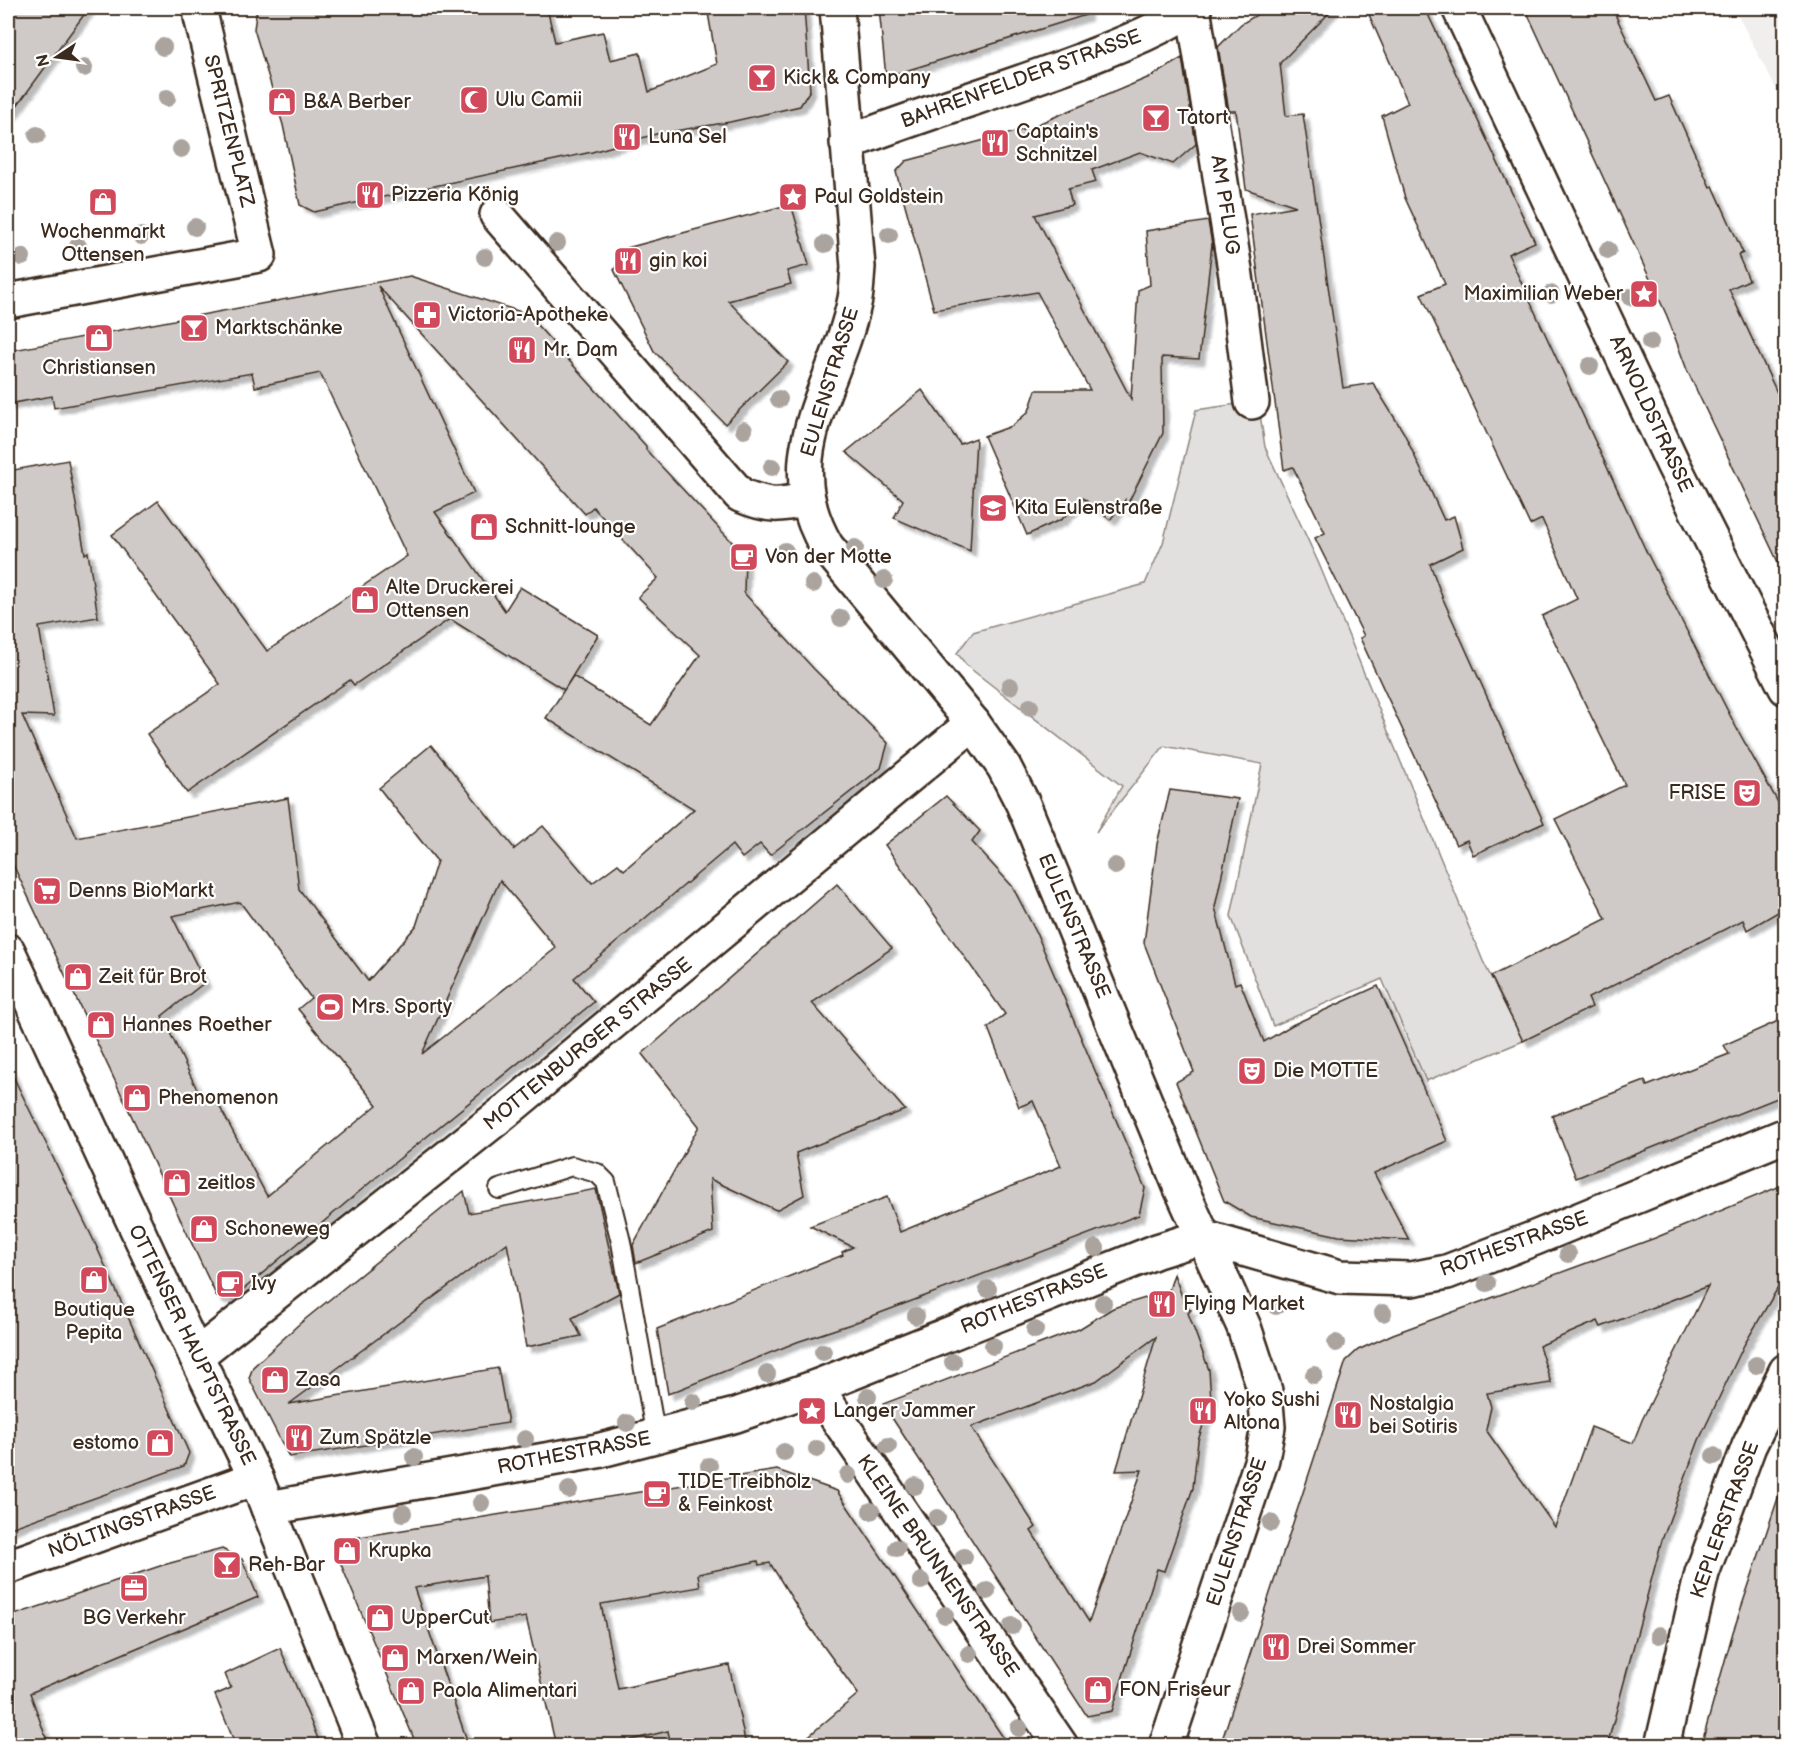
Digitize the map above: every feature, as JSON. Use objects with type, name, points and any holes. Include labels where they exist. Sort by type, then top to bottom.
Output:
[{"type":"street","name":"SPRITZENPLATZ","points":[[8,301],[259,255],[201,17],[202,8]]},
{"type":"street","name":"EULENSTRASSE","points":[[837,8],[847,143],[857,234],[856,288],[808,441],[805,467],[808,500],[817,530],[828,548],[973,723],[1005,767],[1023,804],[1203,1237],[1244,1327],[1265,1391],[1268,1427],[1262,1459],[1166,1746]]},
{"type":"street","name":"BAHRENFELDER STRASSE","points":[[847,143],[904,121],[1027,81],[1124,44],[1164,27],[1192,8]]},
{"type":"street","name":"AM PFLUG","points":[[1192,8],[1236,276],[1251,402]]},
{"type":"street","name":"ARNOLDSTRASSE","points":[[1459,8],[1673,464],[1785,688]]},
{"type":"street","points":[[497,214],[740,495],[763,504],[779,506],[808,500]]},
{"type":"street","name":"MOTTENBURGER STRASSE","points":[[196,1356],[506,1111],[973,723]]},
{"type":"street","name":"OTTENSER HAUPTSTRASSE","points":[[8,951],[196,1356],[256,1478],[364,1746]]},
{"type":"street","name":"ROTHESTRASSE","points":[[268,1508],[597,1451],[736,1415],[816,1387],[1156,1251],[1203,1237],[1340,1277],[1411,1279],[1447,1272],[1785,1135]]},
{"type":"street","name":"KEPLERSTRASSE","points":[[1662,1746],[1701,1573],[1749,1446],[1785,1371]]},
{"type":"street","name":"KLEINE BRUNNENSTRASSE","points":[[816,1387],[1061,1746]]},
{"type":"street","name":"NÖLTINGSTRASSE","points":[[8,1567],[256,1478]]},
{"type":"lane","points":[[499,1189],[572,1166],[597,1173],[606,1182],[621,1242],[656,1437]]},
{"type":"shaded area","points":[[1734,8],[1785,8],[1785,106]]},
{"type":"shaded area","points":[[1258,401],[1265,447],[1319,564],[1483,961],[1523,1041],[1426,1081],[1382,979],[1273,1026],[1231,916],[1262,764],[1164,746],[1096,832],[1122,786],[967,666],[957,653],[973,632],[1145,584],[1163,543],[1196,410]]},
{"type":"building","points":[[8,8],[89,8],[8,118]]},
{"type":"building","points":[[257,8],[547,8],[555,42],[603,32],[610,60],[640,53],[649,92],[717,64],[708,13],[719,11],[718,8],[804,8],[810,90],[800,106],[730,122],[656,134],[592,152],[314,212],[300,205],[283,125],[254,29]]},
{"type":"building","points":[[879,8],[1085,8],[1086,15],[886,77]]},
{"type":"building","points":[[1268,8],[1334,8],[1280,63],[1286,116],[1303,114],[1343,388],[1373,383],[1404,433],[1444,520],[1454,516],[1463,548],[1430,564],[1443,599],[1544,823],[1473,855],[1467,840],[1456,845],[1360,638],[1364,636],[1315,538],[1325,533],[1293,467],[1284,470],[1250,214],[1296,206],[1246,189],[1236,111],[1229,111],[1218,47],[1241,24]]},
{"type":"building","points":[[1366,8],[1425,8],[1535,242],[1508,254],[1647,553],[1736,727],[1785,815],[1785,908],[1747,930],[1743,920],[1588,998],[1592,1007],[1523,1041],[1491,976],[1606,919],[1555,819],[1625,785],[1542,616],[1577,599],[1542,519],[1530,525],[1421,294],[1445,284],[1405,198],[1382,116],[1408,103]]},
{"type":"building","points":[[1525,8],[1612,8],[1656,101],[1669,96],[1710,187],[1713,186],[1743,253],[1738,255],[1749,280],[1729,289],[1785,410],[1785,577],[1687,370],[1667,316]]},
{"type":"building","points":[[1182,58],[1196,144],[1173,164],[1140,152],[1092,170],[1096,182],[1068,189],[1072,205],[1035,215],[1131,399],[1138,290],[1150,285],[1146,231],[1208,221],[1212,244],[1199,359],[1162,357],[1163,433],[1124,511],[1125,500],[1110,520],[1083,498],[1062,519],[1027,535],[984,436],[1012,426],[1029,411],[1036,390],[1090,390],[1037,292],[934,310],[896,172],[906,161],[1026,129],[1152,76]]},
{"type":"building","points":[[791,204],[809,265],[787,271],[791,284],[728,301],[788,362],[725,424],[654,351],[614,270],[627,248]]},
{"type":"building","points":[[410,276],[527,314],[646,446],[646,450],[745,556],[744,593],[814,669],[888,743],[881,768],[770,855],[760,844],[742,858],[732,845],[574,978],[594,1002],[373,1180],[232,1299],[217,1297],[8,854],[8,471],[68,460],[85,554],[88,552],[98,617],[39,627],[54,716],[22,715],[77,838],[288,798],[299,889],[368,981],[416,926],[437,861],[379,788],[431,745],[514,848],[513,850],[543,826],[592,883],[618,864],[624,870],[694,809],[546,718],[564,690],[450,619],[354,685],[350,680],[187,793],[147,734],[220,684],[112,535],[158,501],[267,651],[407,556],[320,373],[255,387],[252,373],[54,408],[52,396],[8,404],[8,351]],"holes":[[[378,286],[585,514],[593,507],[658,578],[638,597],[700,655],[651,725],[573,676],[564,690],[598,635],[520,587],[505,611],[435,512],[474,493]],[[500,880],[556,948],[422,1054]],[[240,902],[311,998],[298,1009],[377,1105],[267,1196],[214,1096],[203,1102],[162,1016],[205,982],[172,916]]]},
{"type":"building","points":[[922,390],[960,444],[976,438],[970,551],[894,518],[903,500],[846,452]]},
{"type":"building","points":[[1170,790],[1238,799],[1215,907],[1235,984],[1240,982],[1264,1042],[1292,1025],[1378,986],[1447,1141],[1374,1173],[1409,1240],[1339,1236],[1251,1217],[1224,1201],[1176,1082],[1194,1072],[1144,943],[1157,844]]},
{"type":"building","points":[[946,796],[980,831],[972,842],[1012,886],[1036,932],[1145,1188],[1139,1215],[851,1324],[797,1342],[668,1394],[657,1329],[843,1255],[842,1252],[853,1247],[810,1226],[887,1197],[900,1232],[1061,1166],[1033,1101],[1019,1107],[988,1028],[1005,1014],[885,845]]},
{"type":"building","points":[[837,884],[892,948],[812,1003],[905,1110],[796,1153],[804,1195],[776,1210],[710,1179],[713,1232],[636,1263],[633,1245],[699,1126],[642,1054]]},
{"type":"building","points":[[1785,1018],[1785,1095],[1576,1178],[1552,1116],[1645,1081],[1647,1086],[1729,1054],[1724,1045]]},
{"type":"building","points":[[8,1066],[94,1241],[189,1453],[184,1466],[8,1529]]},
{"type":"building","points":[[1785,1184],[1785,1276],[1744,1345],[1699,1440],[1662,1540],[1607,1746],[1220,1746],[1346,1361],[1358,1350],[1393,1334],[1655,1238]],"holes":[[[1708,1286],[1633,1443],[1591,1427],[1555,1527],[1486,1430],[1491,1407],[1487,1393],[1551,1383],[1539,1346],[1598,1321],[1601,1327]]]},
{"type":"building","points":[[596,1189],[619,1293],[572,1318],[581,1336],[526,1347],[507,1243],[289,1404],[498,1368],[508,1423],[289,1457],[249,1378],[253,1367],[298,1325],[464,1191],[469,1213]]},
{"type":"building","points":[[1174,1274],[1186,1308],[1191,1310],[1188,1313],[1209,1370],[1211,1400],[1198,1441],[1193,1488],[1164,1571],[1157,1569],[1112,1711],[1087,1716],[883,1404],[1079,1329],[1113,1308],[1155,1295],[1166,1300]],"holes":[[[1156,1337],[1116,1471],[1142,1470],[1089,1622],[1031,1531],[1036,1527],[971,1427],[1096,1381]]]},
{"type":"building","points":[[777,1470],[837,1491],[1009,1746],[797,1746],[858,1694],[809,1626],[770,1563],[759,1565],[758,1561],[698,1574],[700,1587],[601,1604],[618,1689],[729,1665],[746,1746],[671,1746],[668,1731],[607,1746],[556,1746],[526,1617],[489,1623],[485,1576],[414,1588],[469,1746],[417,1746],[335,1550],[347,1539]]},
{"type":"building","points":[[1779,1495],[1785,1496],[1785,1746],[1701,1746],[1733,1632]]},
{"type":"building","points":[[222,1549],[242,1559],[258,1597],[30,1693],[49,1746],[8,1746],[8,1617],[163,1565]]},
{"type":"building","points":[[280,1648],[321,1746],[236,1746],[215,1695],[231,1688],[225,1674]]},
{"type":"place","name":"Kick & Company","points":[[762,78]]},
{"type":"place","name":"Ulu Camii","points":[[474,100]]},
{"type":"place","name":"B&A Berber","points":[[282,102]]},
{"type":"place","name":"Tatort","points":[[1156,118]]},
{"type":"place","name":"Luna Sel","points":[[627,137]]},
{"type":"place","name":"Captain's Schnitzel","points":[[995,143]]},
{"type":"place","name":"Pizzeria König","points":[[370,195]]},
{"type":"place","name":"Paul Goldstein","points":[[793,197]]},
{"type":"place","name":"Wochenmarkt Ottensen","points":[[103,202]]},
{"type":"place","name":"gin koi","points":[[628,261]]},
{"type":"place","name":"Maximilian Weber","points":[[1644,294]]},
{"type":"place","name":"Victoria-Apotheke","points":[[427,315]]},
{"type":"place","name":"Marktschänke","points":[[194,328]]},
{"type":"place","name":"Christiansen","points":[[99,338]]},
{"type":"place","name":"Mr. Dam","points":[[522,350]]},
{"type":"place","name":"Kita Eulenstraße","points":[[993,508]]},
{"type":"place","name":"Schnitt-lounge","points":[[484,527]]},
{"type":"place","name":"Von der Motte","points":[[744,557]]},
{"type":"place","name":"Alte Druckerei Ottensen","points":[[365,600]]},
{"type":"place","name":"FRISE","points":[[1747,793]]},
{"type":"place","name":"Denns BioMarkt","points":[[47,891]]},
{"type":"place","name":"Zeit für Brot","points":[[78,977]]},
{"type":"place","name":"Mrs. Sporty","points":[[330,1007]]},
{"type":"place","name":"Hannes Roether","points":[[101,1025]]},
{"type":"place","name":"Die MOTTE","points":[[1252,1071]]},
{"type":"place","name":"Phenomenon","points":[[137,1098]]},
{"type":"place","name":"zeitlos","points":[[177,1183]]},
{"type":"place","name":"Schoneweg","points":[[204,1229]]},
{"type":"place","name":"Boutique Pepita","points":[[94,1280]]},
{"type":"place","name":"Ivy","points":[[230,1284]]},
{"type":"place","name":"Flying Market","points":[[1162,1304]]},
{"type":"place","name":"Zasa","points":[[275,1380]]},
{"type":"place","name":"Langer Jammer","points":[[812,1411]]},
{"type":"place","name":"Yoko Sushi Altona","points":[[1203,1411]]},
{"type":"place","name":"Nostalgia bei Sotiris","points":[[1348,1415]]},
{"type":"place","name":"Zum Spätzle","points":[[299,1438]]},
{"type":"place","name":"estomo","points":[[160,1443]]},
{"type":"place","name":"TIDE Treibholz & Feinkost","points":[[657,1494]]},
{"type":"place","name":"Krupka","points":[[347,1551]]},
{"type":"place","name":"Reh-Bar","points":[[227,1565]]},
{"type":"place","name":"BG Verkehr","points":[[134,1588]]},
{"type":"place","name":"UpperCut","points":[[380,1618]]},
{"type":"place","name":"Drei Sommer","points":[[1276,1647]]},
{"type":"place","name":"Marxen/Wein","points":[[395,1658]]},
{"type":"place","name":"FON Friseur","points":[[1098,1690]]},
{"type":"place","name":"Paola Alimentari","points":[[411,1691]]}]
